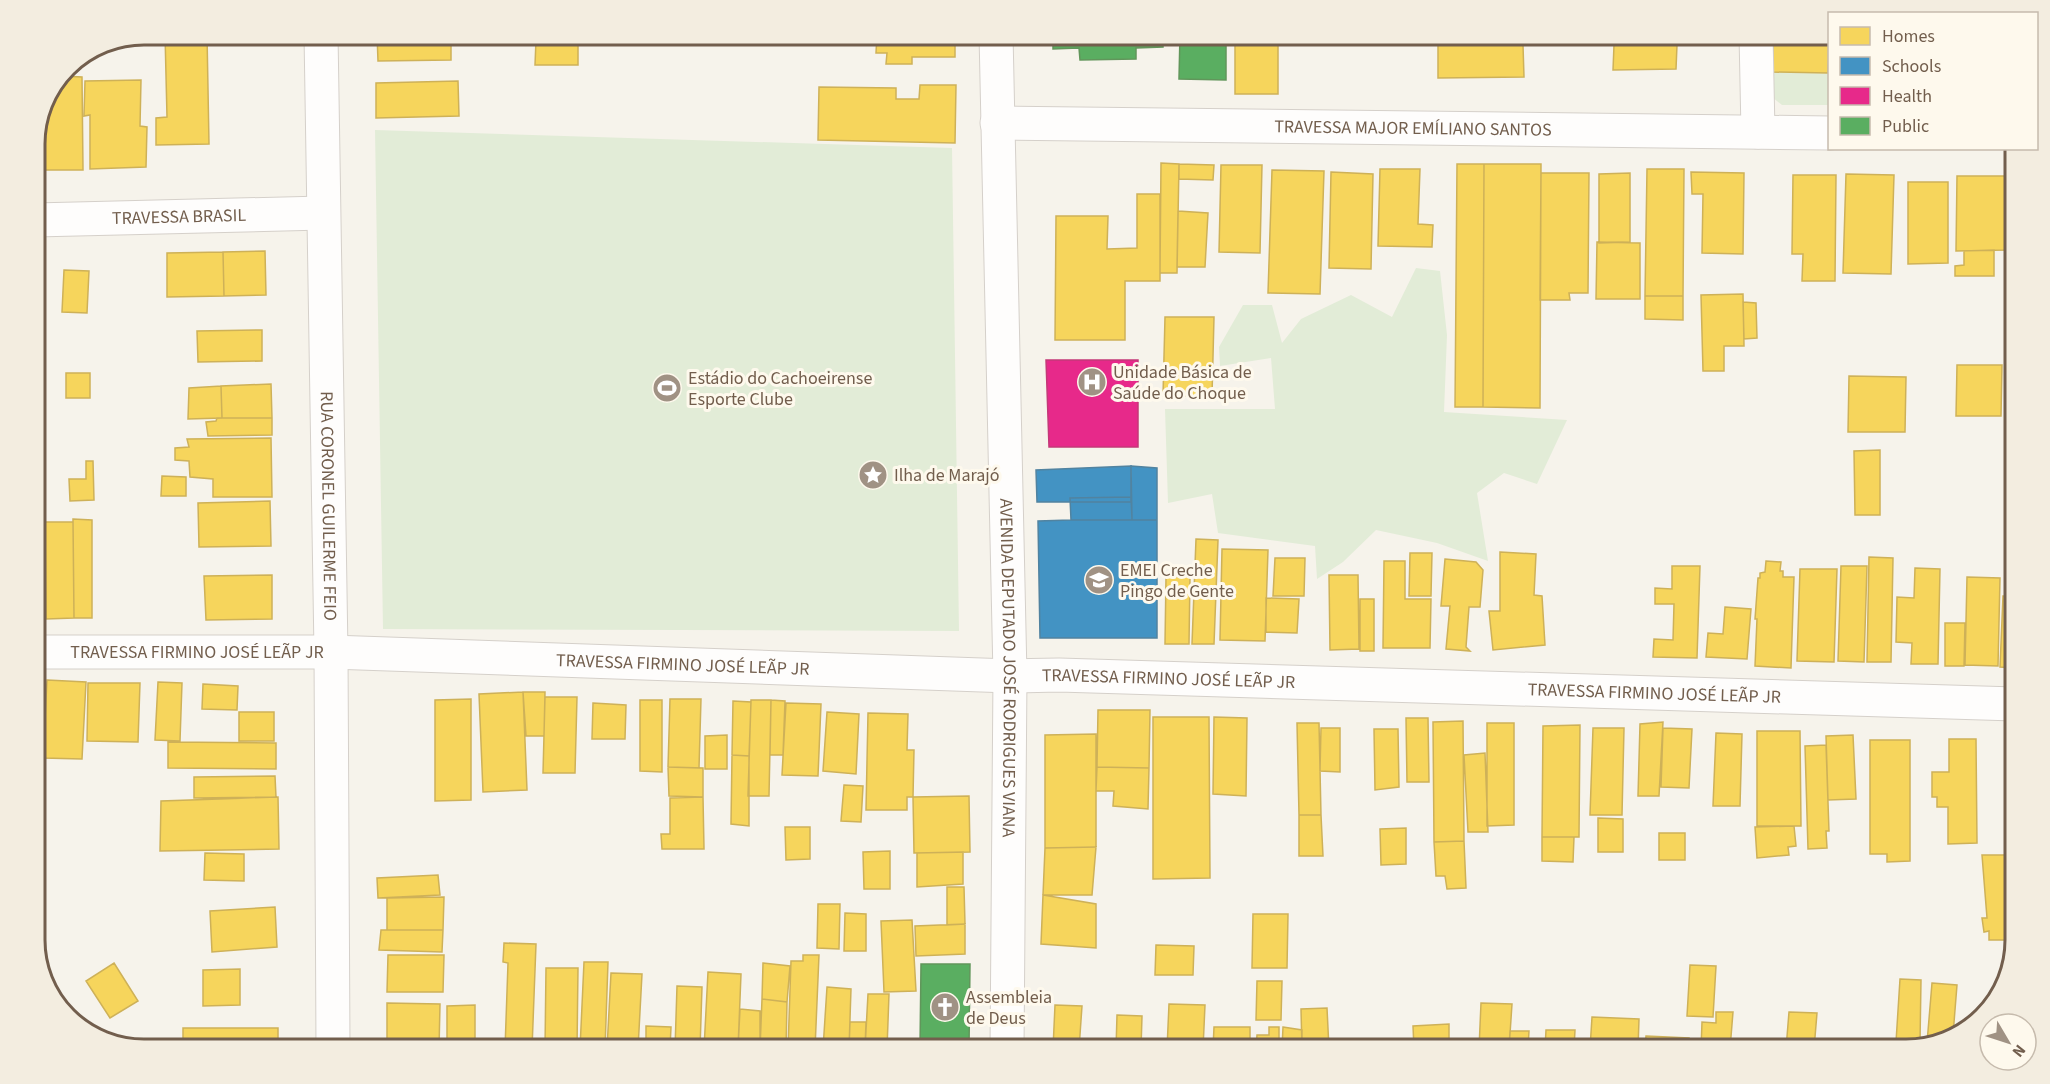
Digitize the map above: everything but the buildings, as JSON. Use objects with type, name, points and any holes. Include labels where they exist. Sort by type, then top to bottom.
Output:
[{"type":"street","name":"RUA CORONEL GUILERME FEIO","points":[[321,45],[331,652],[333,1039]]},
{"type":"street","name":"AVENIDA DEPUTADO JOSÉ RODRIGUES VIANA","points":[[996,45],[1010,676],[1007,1039]]},
{"type":"street","points":[[1756,45],[1758,132]]},
{"type":"street","name":"TRAVESSA MAJOR EMÍLIANO SANTOS","points":[[997,123],[1828,133]]},
{"type":"street","name":"TRAVESSA BRASIL","points":[[45,220],[323,213]]},
{"type":"street","name":"TRAVESSA FIRMINO JOSÉ LEÃP JR","points":[[45,652],[331,652],[1010,676],[1059,675],[2005,704]]},
{"type":"green space","points":[[1773,45],[1828,45],[1828,105],[1782,105],[1772,97]]},
{"type":"green space","name":"Estádio do Cachoeirense Esporte Clube","points":[[375,130],[952,148],[959,631],[383,629]]},
{"type":"green space","points":[[1416,268],[1440,271],[1447,335],[1444,412],[1567,420],[1537,484],[1504,473],[1477,493],[1488,561],[1437,543],[1376,530],[1343,562],[1317,579],[1315,546],[1218,533],[1212,494],[1168,503],[1165,409],[1275,409],[1271,358],[1220,366],[1219,347],[1243,305],[1272,305],[1282,343],[1301,319],[1351,295],[1392,317]]},
{"type":"place","name":"Unidade Básica de Saúde do Choque","points":[[1092,382]]},
{"type":"place","name":"Estádio do Cachoeirense Esporte Clube","points":[[667,388]]},
{"type":"place","name":"Ilha de Marajó","points":[[873,475]]},
{"type":"place","name":"EMEI Creche Pingo de Gente","points":[[1099,580]]},
{"type":"place","name":"Assembleia de Deus","points":[[945,1007]]}]
